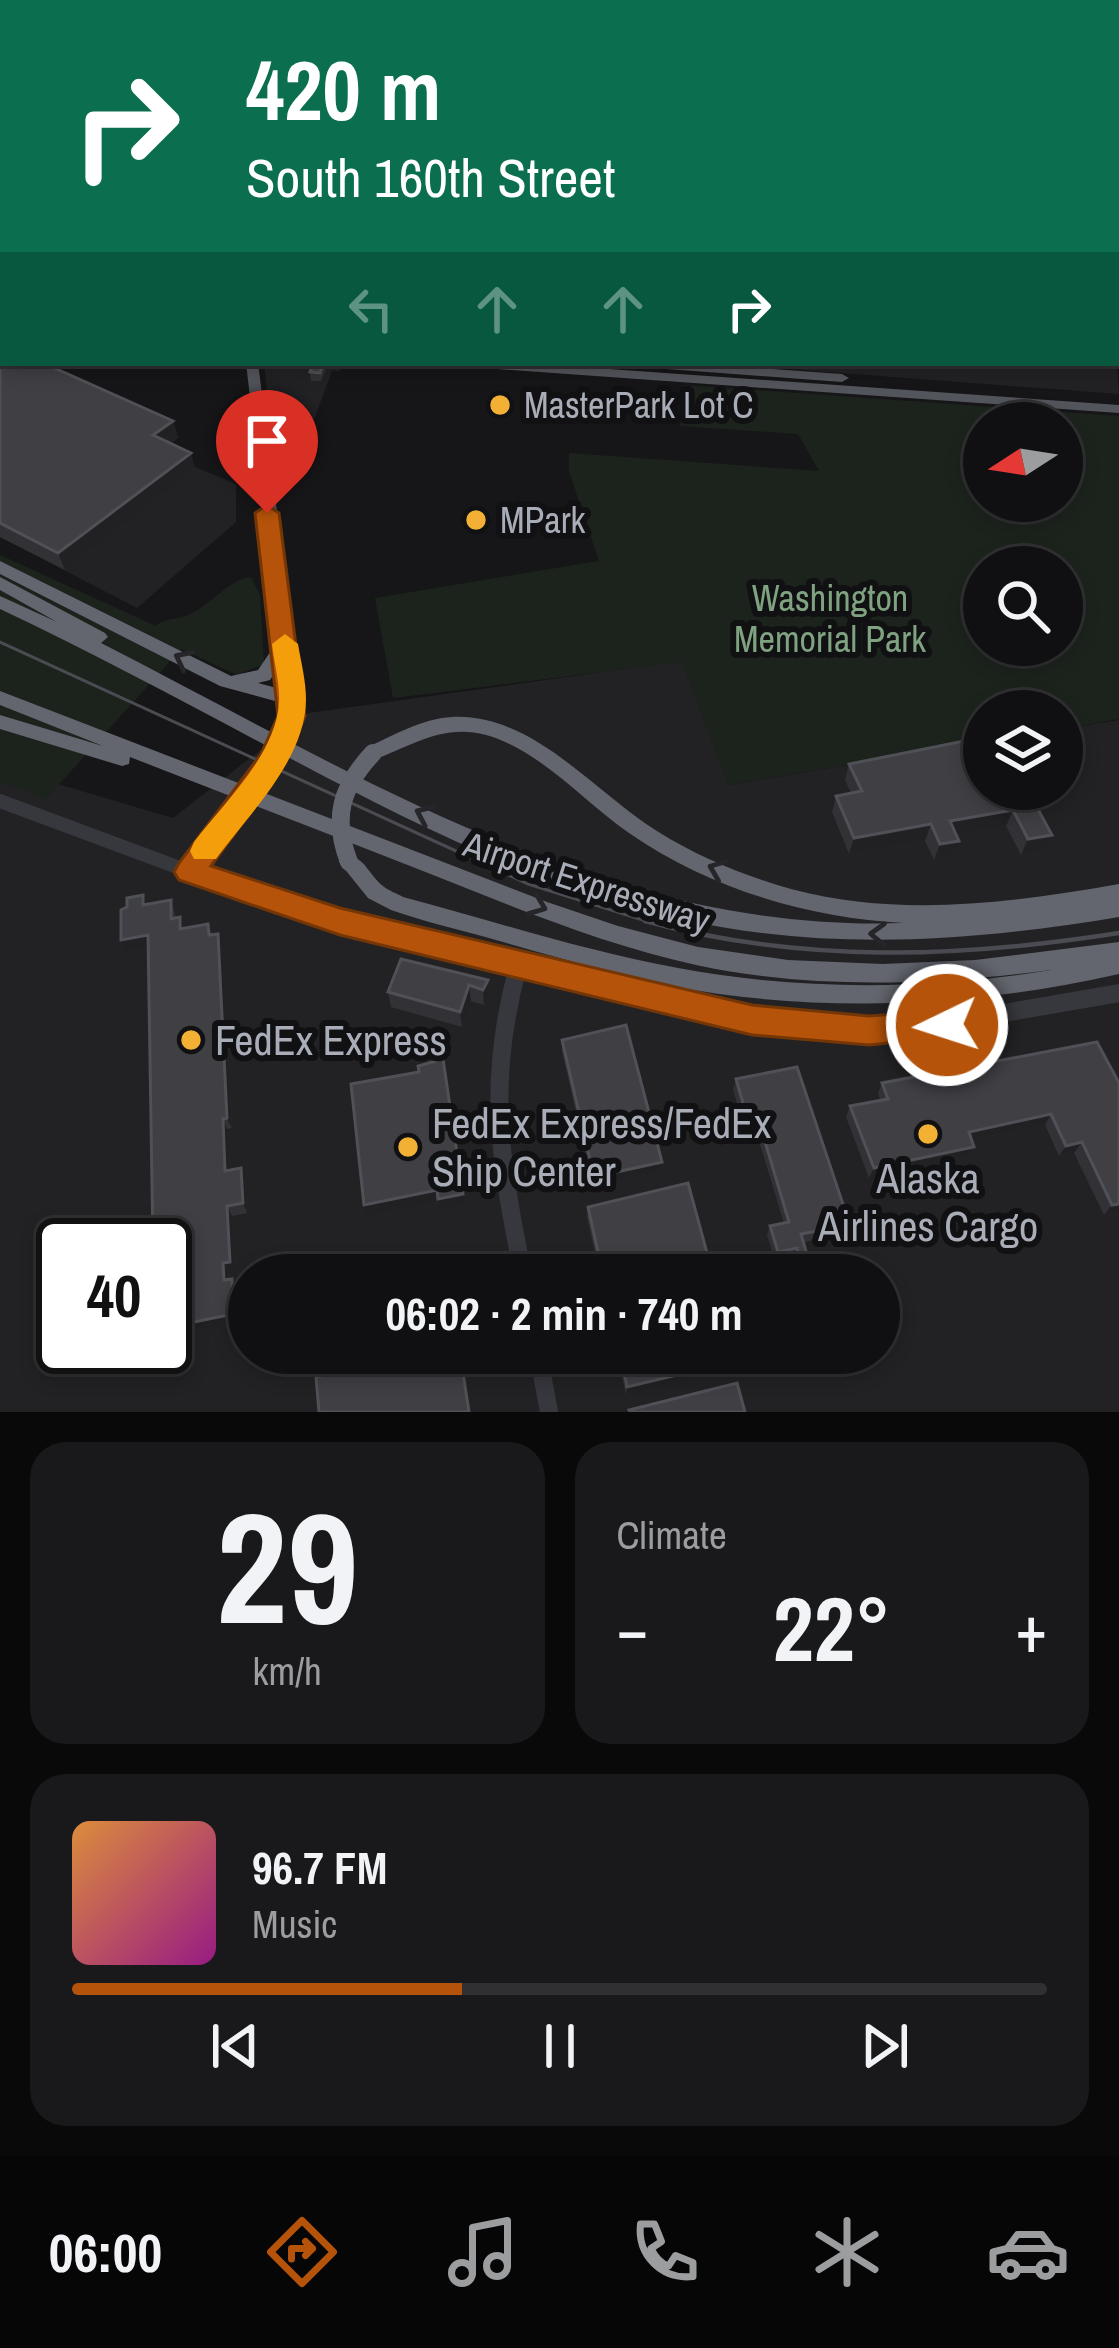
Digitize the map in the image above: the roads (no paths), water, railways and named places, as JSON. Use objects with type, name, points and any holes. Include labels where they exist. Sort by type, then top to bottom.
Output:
[{"type":"highway","points":[[0,567],[226,681],[293,699]]},
{"type":"highway","points":[[0,583],[187,685],[210,705]]},
{"type":"highway","points":[[0,602],[210,705]]},
{"type":"highway","points":[[226,681],[264,675],[285,643]]},
{"type":"highway","points":[[0,698],[192,777]]},
{"type":"highway","name":"Airport Expressway","points":[[210,705],[374,792],[462,832],[558,872],[658,905],[746,923],[897,934],[1023,926],[1119,908]]},
{"type":"highway","points":[[0,722],[192,777]]},
{"type":"highway","points":[[1119,893],[1004,913],[934,916],[790,897],[685,856],[639,830],[538,752],[496,728],[437,726],[394,740],[373,753],[348,781],[338,803],[339,842],[349,862],[375,892],[398,904],[716,984],[808,992],[926,992],[1002,986],[1119,965]]},
{"type":"highway","name":"Airport Expressway","points":[[192,777],[558,914],[732,962],[910,976],[1000,969],[1119,951]]},
{"type":"main road","points":[[189,872],[273,760],[289,729],[293,699],[252,366]]},
{"type":"main road","points":[[517,366],[1119,404]]},
{"type":"main road","points":[[675,366],[1119,404]]},
{"type":"street","points":[[0,801],[189,872],[340,921],[752,1020],[869,1030],[947,1025],[1119,993]]},
{"type":"street","points":[[518,967],[502,1019],[493,1101],[519,1254]]},
{"type":"street","points":[[542,1374],[549,1412]]},
{"type":"tram line","points":[[0,642],[528,884],[651,922]]},
{"type":"tram line","points":[[645,921],[651,922]]},
{"type":"tram line","points":[[651,922],[763,945],[881,952],[1000,948],[1119,933]]},
{"type":"tram line","points":[[651,922],[656,924]]},
{"type":"place","name":"MasterPark Lot C","points":[[500,405]]},
{"type":"place","name":"MPark","points":[[476,520]]},
{"type":"place","name":"FedEx Express","points":[[191,1040]]},
{"type":"place","name":"Alaska Airlines Cargo","points":[[928,1134]]},
{"type":"place","name":"FedEx Express/FedEx Ship Center","points":[[408,1147]]},
{"type":"park label","name":"Washington Memorial Park","points":[[830,618]]}]
